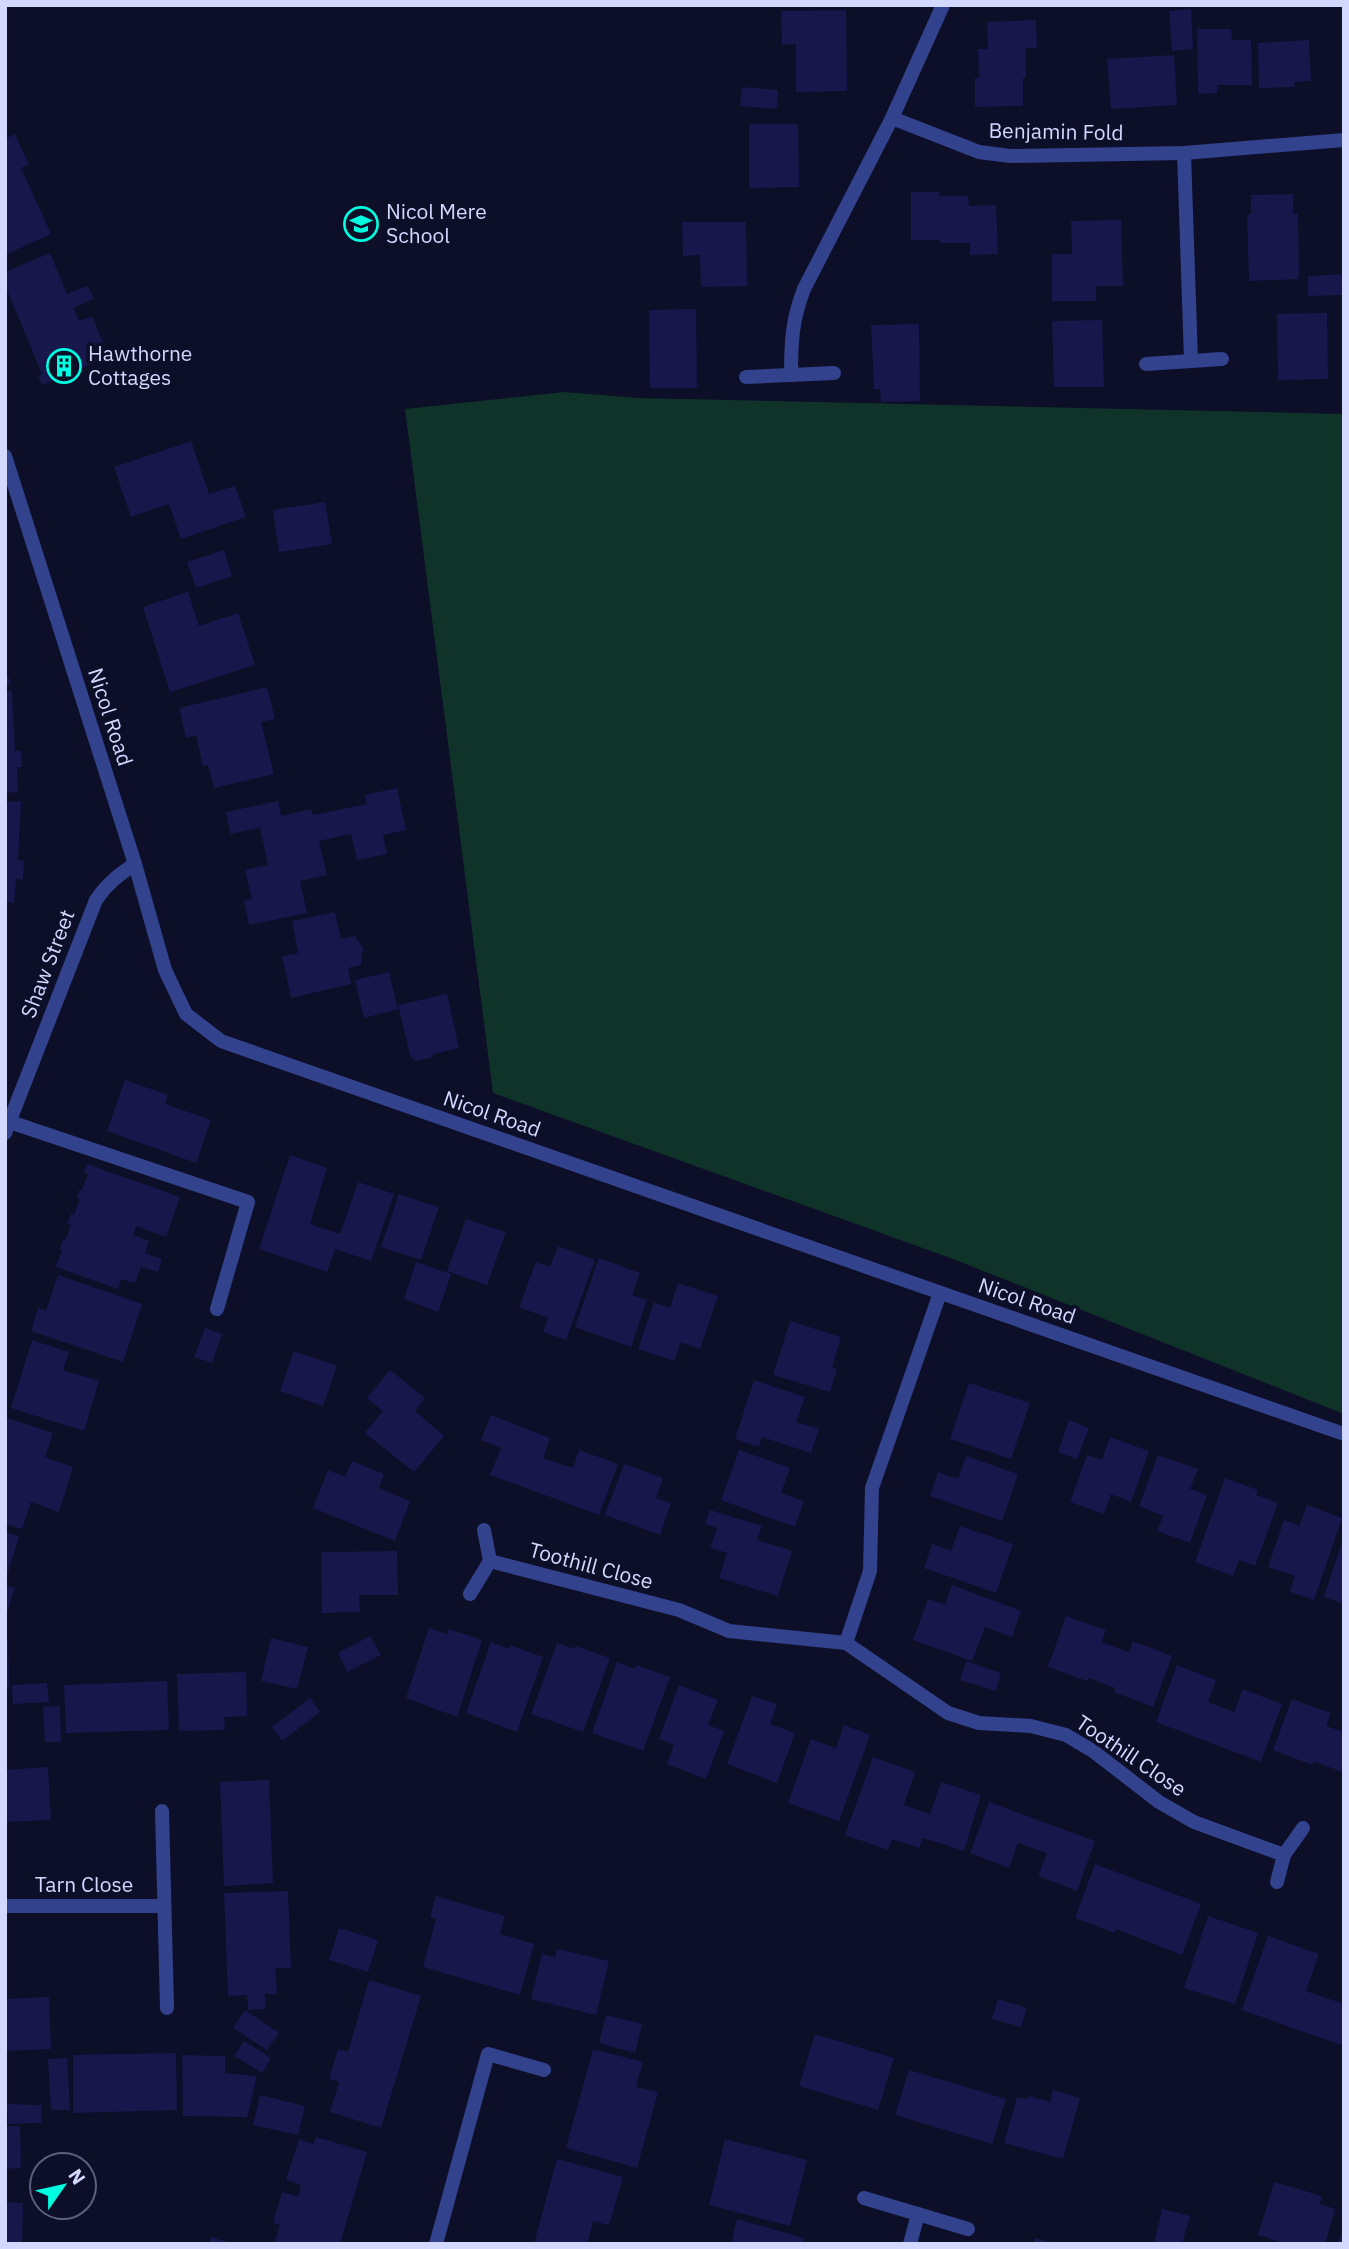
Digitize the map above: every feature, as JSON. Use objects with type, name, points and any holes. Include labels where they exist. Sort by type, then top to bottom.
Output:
[{"type":"street","points":[[791,375],[791,333],[804,289],[892,118],[943,5]]},
{"type":"street","name":"Benjamin Fold","points":[[892,118],[979,152],[1010,156],[1184,153],[1344,140]]},
{"type":"street","points":[[1184,153],[1191,360]]},
{"type":"street","points":[[1146,364],[1222,359]]},
{"type":"street","points":[[746,377],[834,373]]},
{"type":"street","name":"Nicol Road","points":[[5,456],[135,864],[164,970],[186,1014],[221,1041],[1344,1434]]},
{"type":"street","name":"Shaw Street","points":[[7,1127],[96,900],[115,876],[135,864]]},
{"type":"street","points":[[7,1127],[248,1202],[217,1309]]},
{"type":"street","points":[[846,1643],[870,1571],[872,1488],[940,1293]]},
{"type":"street","points":[[470,1594],[490,1561],[485,1530]]},
{"type":"street","name":"Toothill Close","points":[[490,1561],[679,1610],[729,1631],[846,1643],[948,1713],[979,1723],[1031,1726],[1066,1735],[1093,1751],[1159,1802],[1194,1822],[1284,1855]]},
{"type":"street","name":"Tarn Close","points":[[162,1811],[167,2008]]},
{"type":"street","points":[[1277,1882],[1284,1855],[1303,1828]]},
{"type":"street","name":"Tarn Close","points":[[5,1906],[163,1906]]},
{"type":"street","points":[[436,2244],[488,2054],[544,2070]]},
{"type":"street","points":[[864,2198],[968,2229]]},
{"type":"street","points":[[910,2244],[918,2214]]},
{"type":"green space","points":[[564,392],[638,398],[1344,414],[1344,1414],[953,1259],[493,1093],[405,409]]},
{"type":"building","points":[[1191,9],[1193,49],[1172,51],[1169,11]]},
{"type":"building","points":[[846,10],[847,91],[796,92],[796,44],[782,45],[781,11]]},
{"type":"building","points":[[1036,20],[1037,48],[1026,48],[1023,106],[975,107],[975,78],[979,78],[978,49],[988,49],[987,22]]},
{"type":"building","points":[[1197,29],[1231,29],[1232,40],[1251,40],[1252,85],[1217,85],[1217,93],[1198,94]]},
{"type":"building","points":[[1309,40],[1311,81],[1294,82],[1295,87],[1259,88],[1258,43]]},
{"type":"building","points":[[1174,55],[1177,105],[1111,109],[1107,59]]},
{"type":"building","points":[[742,87],[778,90],[777,109],[740,106]]},
{"type":"building","points":[[749,124],[798,124],[799,187],[749,188]]},
{"type":"building","points":[[15,134],[29,165],[21,168],[51,234],[5,255],[5,139]]},
{"type":"building","points":[[911,192],[968,196],[969,206],[996,205],[998,254],[970,255],[970,243],[911,240]]},
{"type":"building","points":[[1293,194],[1293,214],[1298,214],[1299,279],[1249,281],[1247,215],[1251,214],[1251,195]]},
{"type":"building","points":[[1121,220],[1123,286],[1096,286],[1096,301],[1052,301],[1052,254],[1072,254],[1071,221]]},
{"type":"building","points":[[682,222],[746,222],[747,286],[701,287],[700,255],[683,256]]},
{"type":"building","points":[[50,253],[67,294],[88,286],[94,299],[73,308],[79,321],[92,316],[109,357],[42,385],[38,375],[42,374],[5,285],[5,272]]},
{"type":"building","points":[[1342,274],[1342,295],[1308,296],[1308,276]]},
{"type":"building","points":[[696,309],[697,388],[650,388],[649,310]]},
{"type":"building","points":[[1327,313],[1328,379],[1278,380],[1277,314]]},
{"type":"building","points":[[1102,320],[1104,387],[1054,387],[1052,321]]},
{"type":"building","points":[[919,324],[920,401],[881,402],[880,389],[874,389],[871,325]]},
{"type":"building","points":[[191,441],[209,494],[235,486],[246,517],[181,539],[169,504],[131,517],[114,467]]},
{"type":"building","points":[[325,502],[332,544],[279,552],[273,510]]},
{"type":"building","points":[[224,550],[232,576],[196,588],[187,562]]},
{"type":"building","points":[[188,592],[199,626],[238,613],[255,665],[170,692],[143,607]]},
{"type":"building","points":[[5,669],[11,684],[5,686]]},
{"type":"building","points":[[267,687],[275,719],[261,722],[274,774],[214,788],[208,765],[203,766],[196,735],[186,738],[179,708]]},
{"type":"building","points":[[12,690],[15,751],[21,751],[22,767],[17,767],[18,792],[5,793],[5,693]]},
{"type":"building","points":[[397,788],[406,830],[383,835],[387,854],[357,860],[351,834],[319,841],[327,875],[300,881],[307,913],[249,925],[244,901],[252,899],[245,870],[268,865],[260,828],[230,834],[226,812],[278,801],[281,816],[311,809],[313,815],[367,804],[365,795]]},
{"type":"building","points":[[21,801],[18,860],[24,861],[23,880],[16,879],[14,903],[5,902],[5,802]]},
{"type":"building","points":[[335,912],[341,939],[355,936],[363,948],[361,965],[348,968],[351,984],[291,998],[282,956],[298,953],[292,921]]},
{"type":"building","points":[[389,972],[398,1009],[364,1018],[355,980]]},
{"type":"building","points":[[447,994],[459,1048],[414,1061],[414,1058],[411,1059],[398,1005]]},
{"type":"building","points":[[125,1080],[168,1095],[165,1104],[211,1120],[196,1163],[107,1131]]},
{"type":"building","points":[[290,1155],[327,1168],[310,1224],[340,1234],[358,1182],[394,1194],[371,1261],[335,1249],[327,1272],[259,1249]]},
{"type":"building","points":[[87,1164],[180,1197],[166,1237],[136,1226],[133,1235],[149,1241],[145,1253],[162,1259],[158,1272],[141,1267],[135,1283],[121,1279],[118,1289],[56,1267],[62,1251],[59,1250],[71,1225],[67,1223],[71,1214],[74,1215],[80,1199],[77,1198],[79,1190],[82,1190],[88,1174],[84,1172]]},
{"type":"building","points":[[399,1194],[439,1207],[421,1260],[381,1247]]},
{"type":"building","points":[[466,1219],[506,1232],[487,1285],[447,1271]]},
{"type":"building","points":[[558,1246],[595,1260],[566,1340],[543,1332],[548,1318],[519,1307],[536,1262],[550,1267]]},
{"type":"building","points":[[599,1258],[640,1273],[632,1295],[647,1300],[631,1347],[575,1327]]},
{"type":"building","points":[[416,1262],[451,1274],[438,1312],[404,1299]]},
{"type":"building","points":[[58,1275],[142,1304],[123,1362],[31,1331],[38,1308],[46,1311]]},
{"type":"building","points":[[678,1283],[718,1296],[700,1349],[681,1342],[674,1361],[638,1349],[654,1302],[670,1308]]},
{"type":"building","points":[[790,1321],[841,1337],[832,1367],[837,1369],[830,1392],[773,1375]]},
{"type":"building","points":[[205,1328],[222,1334],[212,1363],[194,1357]]},
{"type":"building","points":[[32,1340],[69,1352],[63,1370],[99,1381],[84,1431],[11,1408]]},
{"type":"building","points":[[294,1351],[337,1366],[323,1406],[280,1391]]},
{"type":"building","points":[[390,1370],[425,1398],[415,1411],[444,1436],[414,1472],[365,1433],[383,1411],[367,1398]]},
{"type":"building","points":[[754,1380],[805,1397],[796,1422],[819,1429],[811,1453],[762,1437],[759,1447],[735,1439]]},
{"type":"building","points":[[969,1383],[1030,1403],[1011,1459],[950,1439]]},
{"type":"building","points":[[491,1415],[550,1438],[543,1458],[573,1468],[579,1450],[618,1464],[599,1515],[490,1475],[501,1448],[481,1440]]},
{"type":"building","points":[[5,1417],[53,1433],[45,1457],[73,1467],[59,1512],[31,1502],[22,1529],[5,1524]]},
{"type":"building","points":[[1069,1420],[1089,1428],[1077,1459],[1058,1452]]},
{"type":"building","points":[[1110,1437],[1149,1451],[1131,1502],[1111,1494],[1104,1514],[1070,1502],[1087,1455],[1102,1460]]},
{"type":"building","points":[[739,1450],[790,1468],[781,1493],[804,1501],[795,1527],[721,1500]]},
{"type":"building","points":[[1158,1455],[1198,1469],[1190,1489],[1207,1495],[1190,1543],[1157,1531],[1163,1516],[1139,1506]]},
{"type":"building","points":[[966,1456],[1018,1474],[1002,1521],[930,1496],[938,1472],[958,1479]]},
{"type":"building","points":[[352,1461],[384,1474],[379,1488],[410,1501],[395,1541],[313,1508],[328,1470],[345,1477]]},
{"type":"building","points":[[624,1464],[663,1478],[656,1498],[671,1503],[660,1535],[605,1515]]},
{"type":"building","points":[[1225,1478],[1258,1490],[1256,1495],[1278,1503],[1255,1566],[1239,1560],[1233,1576],[1195,1562]]},
{"type":"building","points":[[1307,1505],[1342,1518],[1314,1600],[1290,1592],[1295,1576],[1268,1567],[1284,1520],[1299,1526]]},
{"type":"building","points":[[710,1510],[762,1526],[757,1540],[792,1551],[778,1596],[719,1578],[727,1553],[710,1548],[717,1528],[705,1524]]},
{"type":"building","points":[[960,1526],[1013,1544],[996,1593],[924,1568],[932,1544],[951,1551]]},
{"type":"building","points":[[5,1532],[19,1536],[6,1579],[5,1579]]},
{"type":"building","points":[[1344,1539],[1344,1604],[1324,1597]]},
{"type":"building","points":[[397,1551],[398,1595],[359,1595],[360,1612],[322,1613],[321,1552]]},
{"type":"building","points":[[5,1585],[15,1588],[6,1616],[5,1616]]},
{"type":"building","points":[[952,1585],[1021,1611],[1012,1637],[985,1627],[972,1661],[913,1640],[928,1599],[945,1605]]},
{"type":"building","points":[[1066,1616],[1106,1630],[1101,1642],[1129,1652],[1133,1641],[1172,1656],[1153,1707],[1114,1692],[1115,1688],[1089,1678],[1087,1681],[1048,1667]]},
{"type":"building","points":[[429,1628],[447,1634],[449,1629],[482,1640],[457,1717],[406,1698]]},
{"type":"building","points":[[370,1636],[381,1655],[347,1672],[338,1653]]},
{"type":"building","points":[[271,1638],[308,1647],[297,1689],[261,1681]]},
{"type":"building","points":[[8,1640],[9,1689],[5,1689],[5,1641]]},
{"type":"building","points":[[491,1642],[509,1649],[510,1645],[543,1657],[517,1732],[466,1713]]},
{"type":"building","points":[[557,1643],[575,1649],[576,1646],[610,1658],[583,1732],[531,1714]]},
{"type":"building","points":[[966,1661],[1001,1673],[996,1691],[960,1680]]},
{"type":"building","points":[[617,1662],[635,1669],[636,1665],[670,1677],[643,1751],[592,1733]]},
{"type":"building","points":[[1177,1665],[1216,1680],[1208,1702],[1234,1712],[1243,1689],[1282,1704],[1261,1762],[1156,1722]]},
{"type":"building","points":[[246,1672],[247,1716],[224,1717],[225,1730],[179,1731],[177,1674]]},
{"type":"building","points":[[167,1681],[169,1730],[66,1733],[64,1685]]},
{"type":"building","points":[[47,1683],[49,1702],[13,1704],[12,1685]]},
{"type":"building","points":[[679,1685],[718,1700],[708,1725],[724,1731],[706,1779],[667,1764],[674,1745],[659,1739]]},
{"type":"building","points":[[752,1696],[777,1704],[770,1724],[795,1733],[777,1783],[727,1764]]},
{"type":"building","points":[[310,1698],[320,1712],[282,1741],[272,1727]]},
{"type":"building","points":[[1292,1699],[1331,1713],[1326,1726],[1344,1732],[1344,1773],[1314,1761],[1312,1765],[1273,1750]]},
{"type":"building","points":[[60,1706],[61,1742],[45,1742],[43,1707]]},
{"type":"building","points":[[844,1725],[870,1735],[839,1821],[788,1803],[811,1739],[836,1748]]},
{"type":"building","points":[[873,1757],[915,1772],[904,1805],[930,1814],[941,1782],[981,1795],[964,1851],[923,1838],[919,1848],[892,1839],[888,1850],[845,1835]]},
{"type":"building","points":[[48,1767],[51,1820],[5,1822],[5,1770]]},
{"type":"building","points":[[269,1780],[273,1883],[224,1886],[220,1782]]},
{"type":"building","points":[[989,1802],[1095,1841],[1077,1891],[1038,1876],[1047,1853],[1018,1843],[1009,1868],[970,1853]]},
{"type":"building","points":[[1095,1864],[1201,1904],[1182,1955],[1116,1929],[1115,1933],[1075,1918]]},
{"type":"building","points":[[288,1891],[291,1968],[275,1968],[277,1994],[265,1994],[266,2009],[248,2010],[247,1995],[228,1996],[224,1893]]},
{"type":"building","points":[[436,1896],[505,1916],[500,1934],[534,1944],[520,1995],[423,1967],[436,1919],[430,1917]]},
{"type":"building","points":[[1208,1916],[1258,1933],[1235,2004],[1184,1988]]},
{"type":"building","points":[[339,1928],[378,1940],[368,1972],[329,1960]]},
{"type":"building","points":[[1268,1936],[1319,1954],[1306,1991],[1344,2004],[1344,2046],[1242,2010]]},
{"type":"building","points":[[557,1949],[609,1961],[596,2015],[531,1999],[542,1954],[555,1957]]},
{"type":"building","points":[[369,1980],[421,1996],[381,2128],[330,2112],[339,2082],[329,2079],[338,2049],[348,2052]]},
{"type":"building","points":[[49,1997],[51,2049],[5,2051],[5,1999]]},
{"type":"building","points":[[998,1999],[1027,2008],[1021,2027],[992,2019]]},
{"type":"building","points":[[245,2010],[279,2033],[267,2050],[233,2028]]},
{"type":"building","points":[[606,2015],[642,2024],[635,2053],[599,2043]]},
{"type":"building","points":[[815,2034],[894,2058],[878,2110],[799,2086]]},
{"type":"building","points":[[244,2041],[271,2058],[262,2073],[234,2056]]},
{"type":"building","points":[[593,2049],[643,2062],[636,2087],[658,2092],[637,2168],[566,2148]]},
{"type":"building","points":[[176,2053],[177,2110],[73,2113],[73,2055]]},
{"type":"building","points":[[182,2055],[225,2056],[225,2073],[257,2076],[247,2117],[183,2116]]},
{"type":"building","points":[[67,2058],[70,2110],[51,2110],[48,2059]]},
{"type":"building","points":[[909,2070],[1006,2099],[992,2144],[895,2115]]},
{"type":"building","points":[[1053,2090],[1080,2098],[1063,2159],[1004,2143],[1017,2097],[1028,2099],[1029,2096],[1050,2102]]},
{"type":"building","points":[[260,2095],[305,2106],[298,2135],[253,2125]]},
{"type":"building","points":[[7,2104],[41,2105],[42,2123],[8,2124]]},
{"type":"building","points":[[5,2126],[20,2126],[21,2168],[5,2169]]},
{"type":"building","points":[[316,2137],[367,2152],[340,2244],[274,2244],[280,2225],[273,2223],[282,2192],[298,2197],[301,2185],[286,2180],[299,2139],[313,2144]]},
{"type":"building","points":[[725,2139],[807,2160],[790,2226],[709,2205]]},
{"type":"building","points":[[557,2159],[623,2177],[609,2225],[593,2221],[588,2242],[593,2244],[534,2244]]},
{"type":"building","points":[[1274,2182],[1322,2196],[1320,2204],[1335,2209],[1325,2244],[1287,2244],[1258,2235]]},
{"type":"building","points":[[5,2202],[23,2203],[22,2244],[5,2244]]},
{"type":"building","points":[[1162,2209],[1190,2216],[1182,2244],[1154,2244]]},
{"type":"building","points":[[737,2219],[804,2238],[802,2244],[731,2244]]},
{"type":"building","points":[[1344,2227],[1344,2244],[1337,2244]]},
{"type":"building","points":[[211,2237],[232,2243],[209,2244]]},
{"type":"building","points":[[1035,2238],[1053,2243],[1053,2244],[1034,2244]]},
{"type":"place","name":"Nicol Mere School","points":[[361,224]]},
{"type":"place","name":"Hawthorne Cottages","points":[[64,366]]}]
